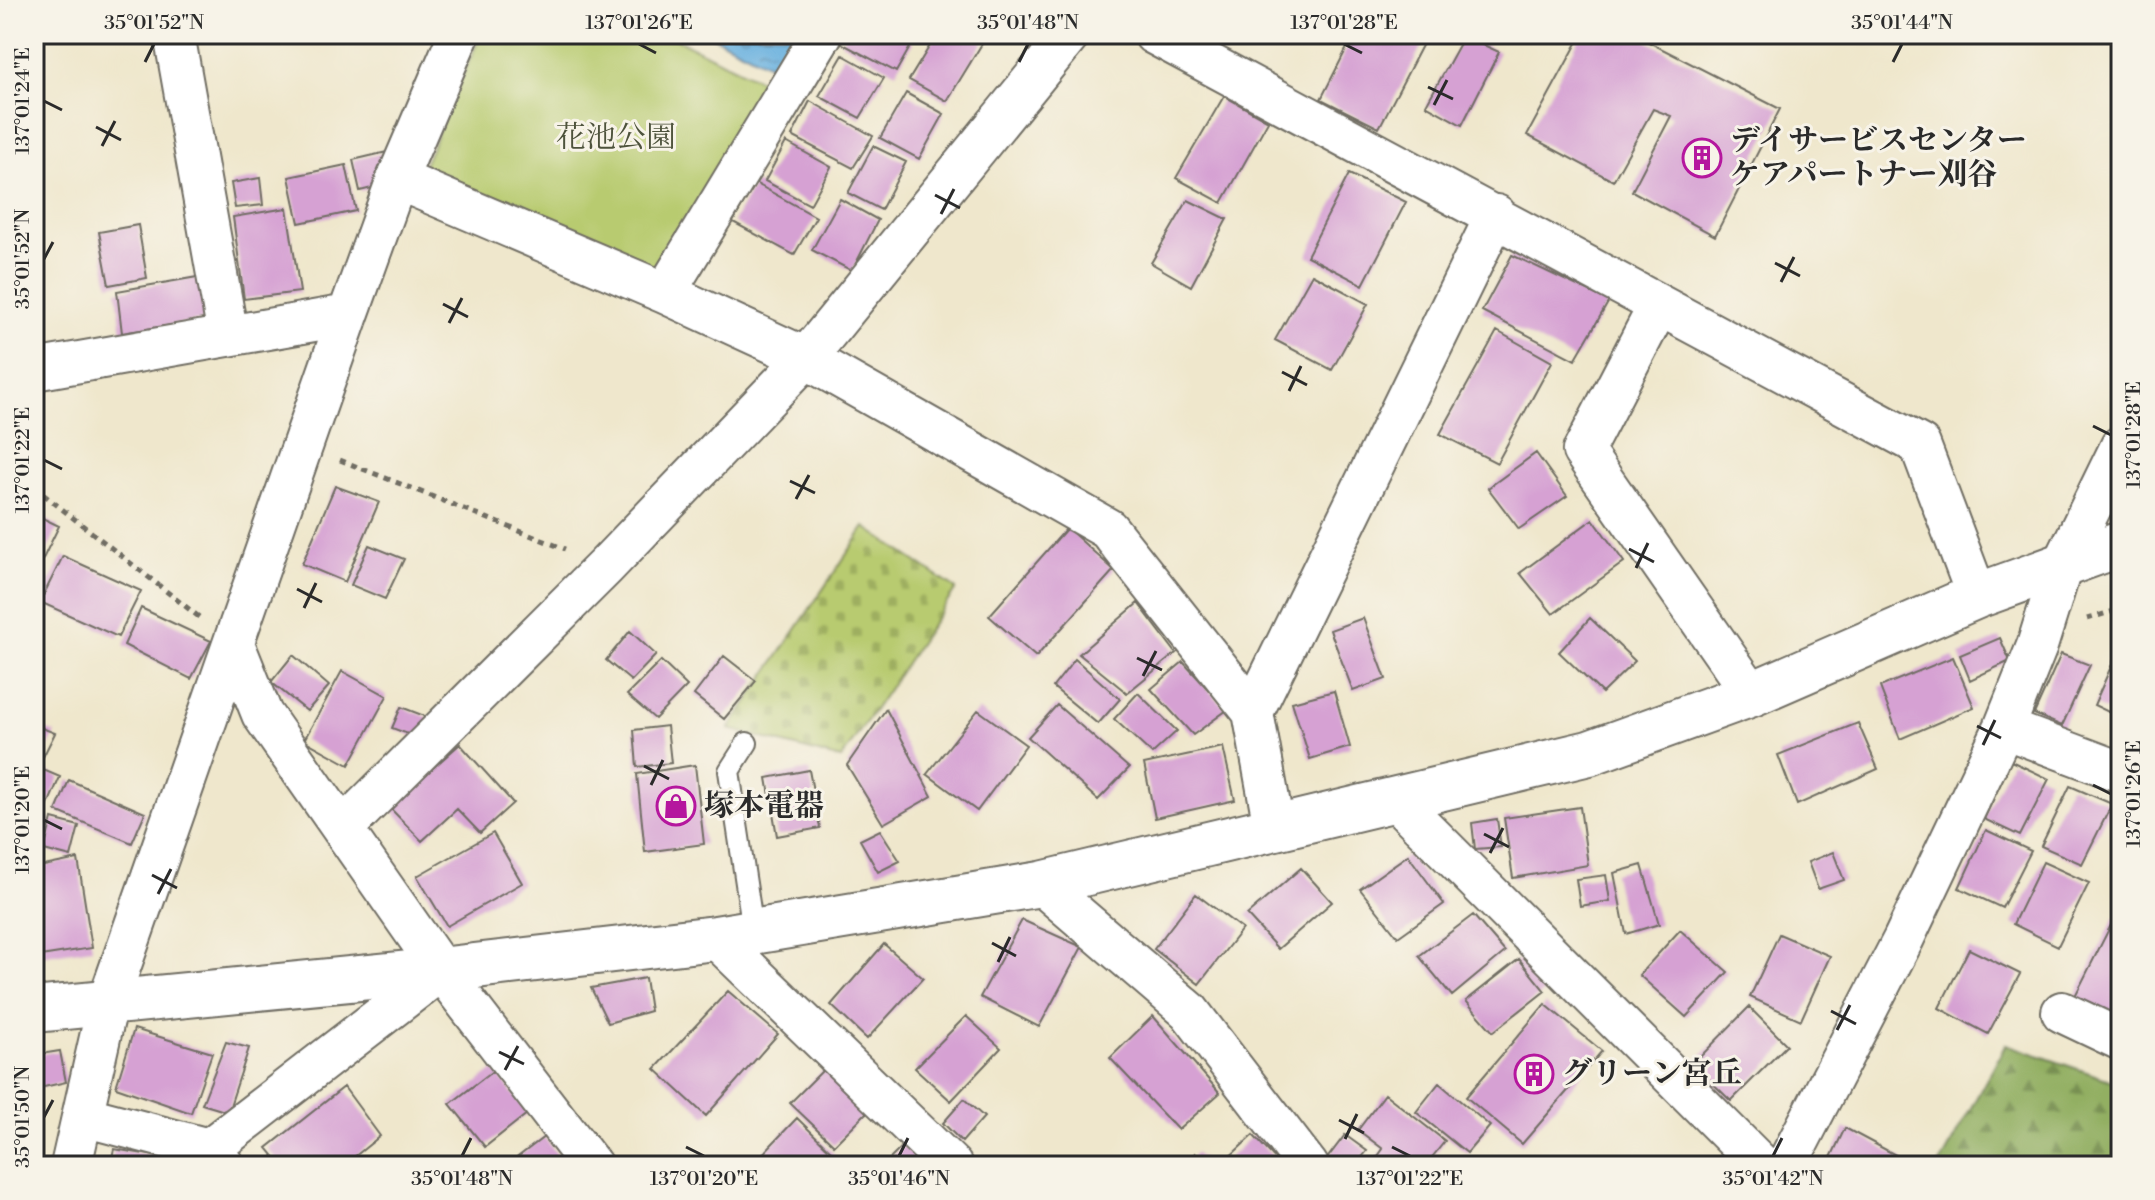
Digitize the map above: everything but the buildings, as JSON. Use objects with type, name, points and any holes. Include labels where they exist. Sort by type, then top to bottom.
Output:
[{"type":"street","points":[[174,34],[228,336]]},
{"type":"street","points":[[71,1166],[108,1002],[397,179],[459,34]]},
{"type":"street","points":[[665,293],[822,34]]},
{"type":"street","points":[[344,827],[606,566],[806,358],[1070,34]]},
{"type":"street","points":[[1154,34],[1920,445],[1977,596]]},
{"type":"street","points":[[397,179],[665,293],[806,358],[1108,529],[1253,712],[1274,827]]},
{"type":"street","points":[[1253,712],[1496,215]]},
{"type":"street","points":[[1659,305],[1583,451],[1752,694]]},
{"type":"street","points":[[34,370],[348,315]]},
{"type":"street","points":[[1786,1166],[1903,940],[2004,728],[2037,646],[2061,569],[2121,446]]},
{"type":"street","points":[[34,1010],[441,970],[734,934],[1041,884],[1274,827],[1398,802],[1589,753],[1752,694],[1977,596],[2061,569],[2121,544]]},
{"type":"street","points":[[234,644],[262,714],[344,827],[441,970],[592,1166]]},
{"type":"street","points":[[2004,728],[2121,772]]},
{"type":"street","points":[[1398,802],[1762,1166]]},
{"type":"street","points":[[1041,884],[1189,1011],[1308,1166]]},
{"type":"street","points":[[734,934],[952,1166]]},
{"type":"street","points":[[83,1116],[216,1157],[441,970]]},
{"type":"street","points":[[2062,1012],[2121,1040]]},
{"type":"lane","points":[[734,934],[729,771],[747,743]]},
{"type":"path","points":[[304,446],[606,566]]},
{"type":"path","points":[[34,487],[234,644]]},
{"type":"green space","name":"花池公園","points":[[481,34],[666,34],[772,86],[658,269],[422,169]]},
{"type":"green space","points":[[865,527],[956,589],[841,759],[729,729]]},
{"type":"green space","points":[[2006,1044],[2121,1084],[2121,1166],[1939,1166]]},
{"type":"water","points":[[708,34],[802,34],[779,70]]},
{"type":"place","name":"デイサービスセンター ケアパートナー刈谷","points":[[1702,158]]},
{"type":"place","name":"塚本電器","points":[[676,806]]},
{"type":"place","name":"グリーン宮丘","points":[[1534,1074]]}]
